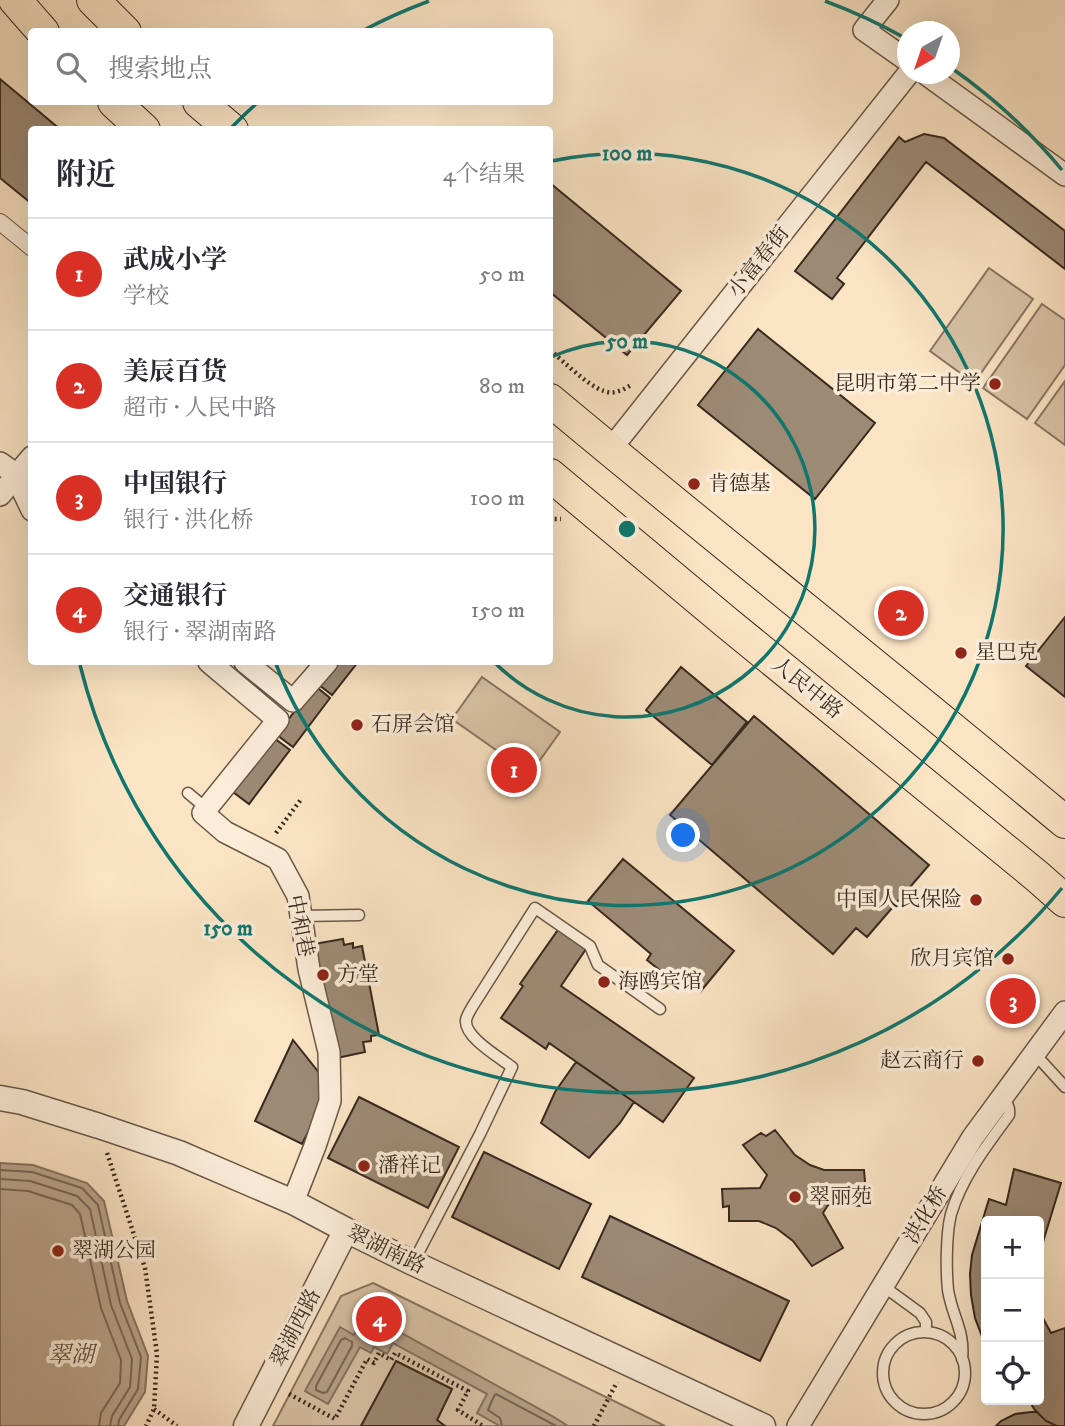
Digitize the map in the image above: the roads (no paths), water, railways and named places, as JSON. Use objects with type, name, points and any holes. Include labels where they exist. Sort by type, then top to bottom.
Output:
[{"type":"main road","points":[[15,0],[40,28]]},
{"type":"main road","points":[[93,0],[121,28]]},
{"type":"main road","points":[[117,105],[141,126]]},
{"type":"main road","points":[[146,126],[145,117],[150,105]]},
{"type":"main road","points":[[203,105],[227,126]]},
{"type":"main road","points":[[553,402],[1065,822]]},
{"type":"main road","name":"人民中路","points":[[553,478],[1065,901]]},
{"type":"street","points":[[888,0],[864,30],[897,53]]},
{"type":"street","name":"小富春街","points":[[610,450],[900,84]]},
{"type":"street","points":[[940,84],[1065,175]]},
{"type":"street","points":[[0,222],[28,245]]},
{"type":"street","points":[[0,495],[28,462]]},
{"type":"street","points":[[16,475],[28,501]]},
{"type":"street","points":[[207,809],[278,720],[213,665]]},
{"type":"street","points":[[249,665],[293,701],[324,665]]},
{"type":"street","name":"中和巷","points":[[207,809],[203,813],[225,832],[278,859],[298,896],[309,969],[329,1052],[330,1101],[293,1202]]},
{"type":"street","name":"洪化桥","points":[[798,1426],[973,1137],[1065,1012]]},
{"type":"street","name":"翠湖南路","points":[[0,1098],[22,1102],[179,1153],[293,1202],[413,1263],[763,1426]]},
{"type":"street","name":"翠湖西路","points":[[246,1426],[346,1230]]},
{"type":"lane","points":[[188,793],[207,809]]},
{"type":"lane","points":[[413,1263],[512,1067],[468,1032],[466,1020],[535,908],[590,946],[598,965],[660,1009]]},
{"type":"lane","points":[[301,916],[359,915]]},
{"type":"lane","points":[[1034,1053],[1065,1087]]},
{"type":"lane","points":[[962,1359],[964,1345],[948,1288],[947,1260],[951,1215],[984,1149],[1009,1115],[1008,1104],[1001,1099]]},
{"type":"lane","points":[[883,1286],[920,1313],[926,1322],[926,1332]]},
{"type":"lane","points":[[926,1332],[938,1335],[957,1349],[962,1359],[965,1370],[960,1393],[953,1402],[933,1414],[909,1412],[891,1398],[886,1388],[883,1377],[887,1354],[894,1344],[904,1337],[926,1332]]},
{"type":"lane","points":[[936,1424],[938,1412]]},
{"type":"water","name":"翠湖","points":[[0,1163],[33,1165],[87,1183],[104,1201],[127,1301],[148,1356],[145,1392],[124,1426],[0,1426]]},
{"type":"water","points":[[376,1319],[568,1426],[500,1426],[477,1413],[487,1394],[393,1343],[387,1354],[374,1347],[371,1353],[360,1347],[328,1404],[305,1391],[340,1327],[354,1335],[361,1321],[372,1326]]},
{"type":"place","name":"昆明市第二中学","points":[[995,384]]},
{"type":"place","name":"肯德基","points":[[694,484]]},
{"type":"place","name":"美辰百货","points":[[901,613]]},
{"type":"place","name":"星巴克","points":[[961,653]]},
{"type":"place","name":"石屏会馆","points":[[357,725]]},
{"type":"place","name":"武成小学","points":[[514,770]]},
{"type":"place","name":"中国人民保险","points":[[976,900]]},
{"type":"place","name":"欣月宾馆","points":[[1008,959]]},
{"type":"place","name":"方堂","points":[[323,975]]},
{"type":"place","name":"海鸥宾馆","points":[[604,982]]},
{"type":"place","name":"中国银行","points":[[1013,1001]]},
{"type":"place","name":"赵云商行","points":[[978,1061]]},
{"type":"place","name":"潘祥记","points":[[364,1166]]},
{"type":"place","name":"翠丽苑","points":[[795,1197]]},
{"type":"place","name":"翠湖公园","points":[[58,1251]]},
{"type":"place","name":"交通银行","points":[[379,1319]]}]
